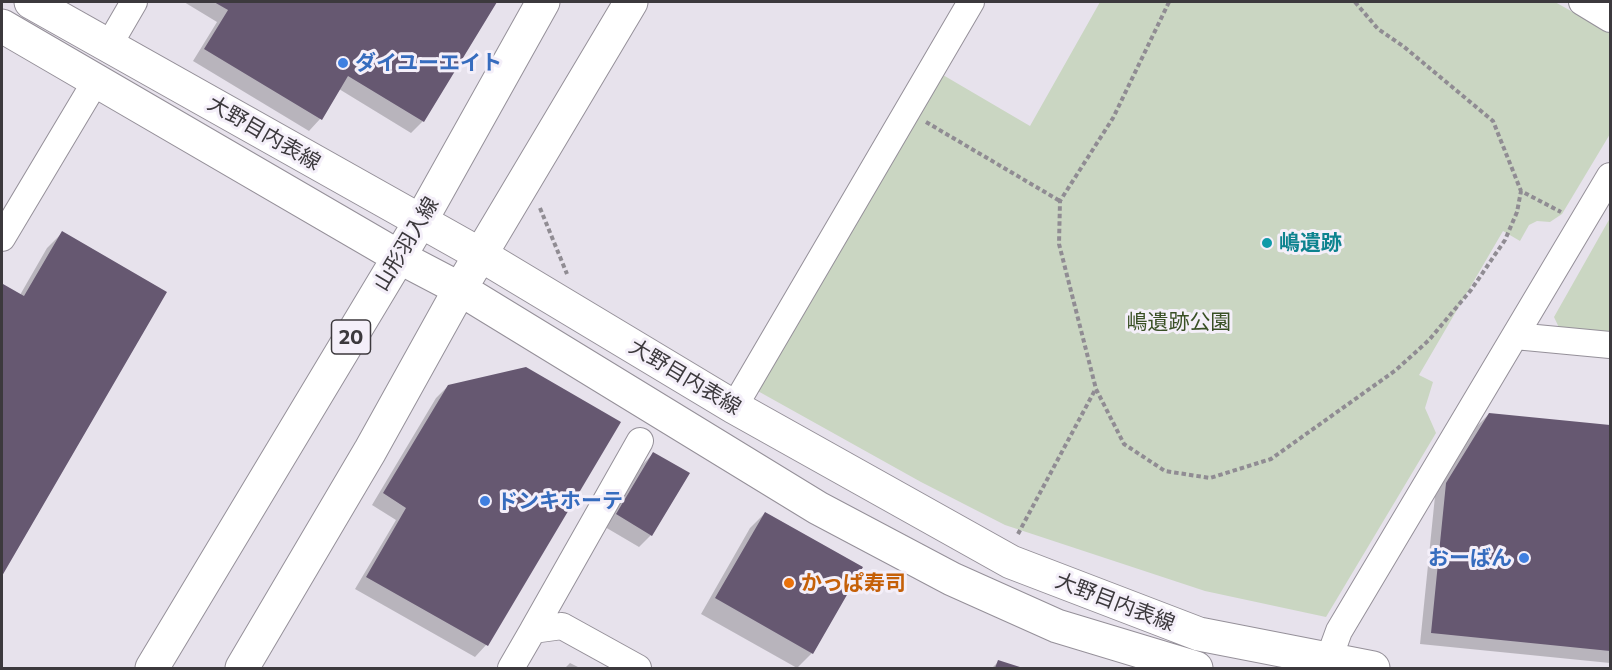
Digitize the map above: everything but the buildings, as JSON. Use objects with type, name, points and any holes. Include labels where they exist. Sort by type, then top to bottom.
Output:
[{"type":"main road","name":"大野目内表線","points":[[31,2],[482,255],[734,407],[1011,562],[1199,634],[1373,669]]},
{"type":"main road","name":"山形羽入線","points":[[152,669],[420,222],[543,2]]},
{"type":"main road","points":[[242,669],[370,452],[460,289],[630,2]]},
{"type":"main road","name":"大野目内表線","points":[[2,26],[97,79],[399,257],[460,289],[818,508],[952,579],[1058,626],[1196,669]]},
{"type":"street","points":[[109,45],[134,2]]},
{"type":"street","points":[[734,407],[971,2]]},
{"type":"street","points":[[1582,2],[1611,19]]},
{"type":"street","points":[[2,238],[97,79]]},
{"type":"street","points":[[1328,661],[1339,631],[1611,176]]},
{"type":"street","points":[[1515,336],[1611,345]]},
{"type":"street","points":[[511,669],[640,441]]},
{"type":"street","points":[[533,630],[562,626],[638,669]]},
{"type":"path","points":[[1169,2],[1113,118],[1060,201],[1059,244],[1096,389],[1124,444],[1166,471],[1210,478],[1271,459],[1395,370],[1429,340],[1471,290],[1505,240],[1517,212],[1521,191],[1493,121],[1403,46],[1378,30],[1355,2]]},
{"type":"path","points":[[907,111],[1060,201]]},
{"type":"path","points":[[1521,191],[1583,223]]},
{"type":"path","points":[[546,198],[540,209],[569,280]]},
{"type":"path","points":[[1016,539],[1096,389]]},
{"type":"green space","name":"嶋遺跡公園","points":[[1100,2],[1555,2],[1610,33],[1610,134],[1562,214],[1550,222],[1537,221],[1529,225],[1520,241],[1503,231],[1419,375],[1433,382],[1425,408],[1436,433],[1326,617],[1205,591],[1005,525],[921,482],[747,385],[875,190],[943,75],[1030,126]]},
{"type":"green space","points":[[1610,218],[1610,339],[1562,334],[1554,317]]},
{"type":"place","name":"ダイユーエイト","points":[[343,63]]},
{"type":"place","name":"嶋遺跡","points":[[1267,243]]},
{"type":"place","name":"ドンキホーテ","points":[[485,501]]},
{"type":"place","name":"おーばん","points":[[1524,558]]},
{"type":"place","name":"かっぱ寿司","points":[[789,583]]}]
